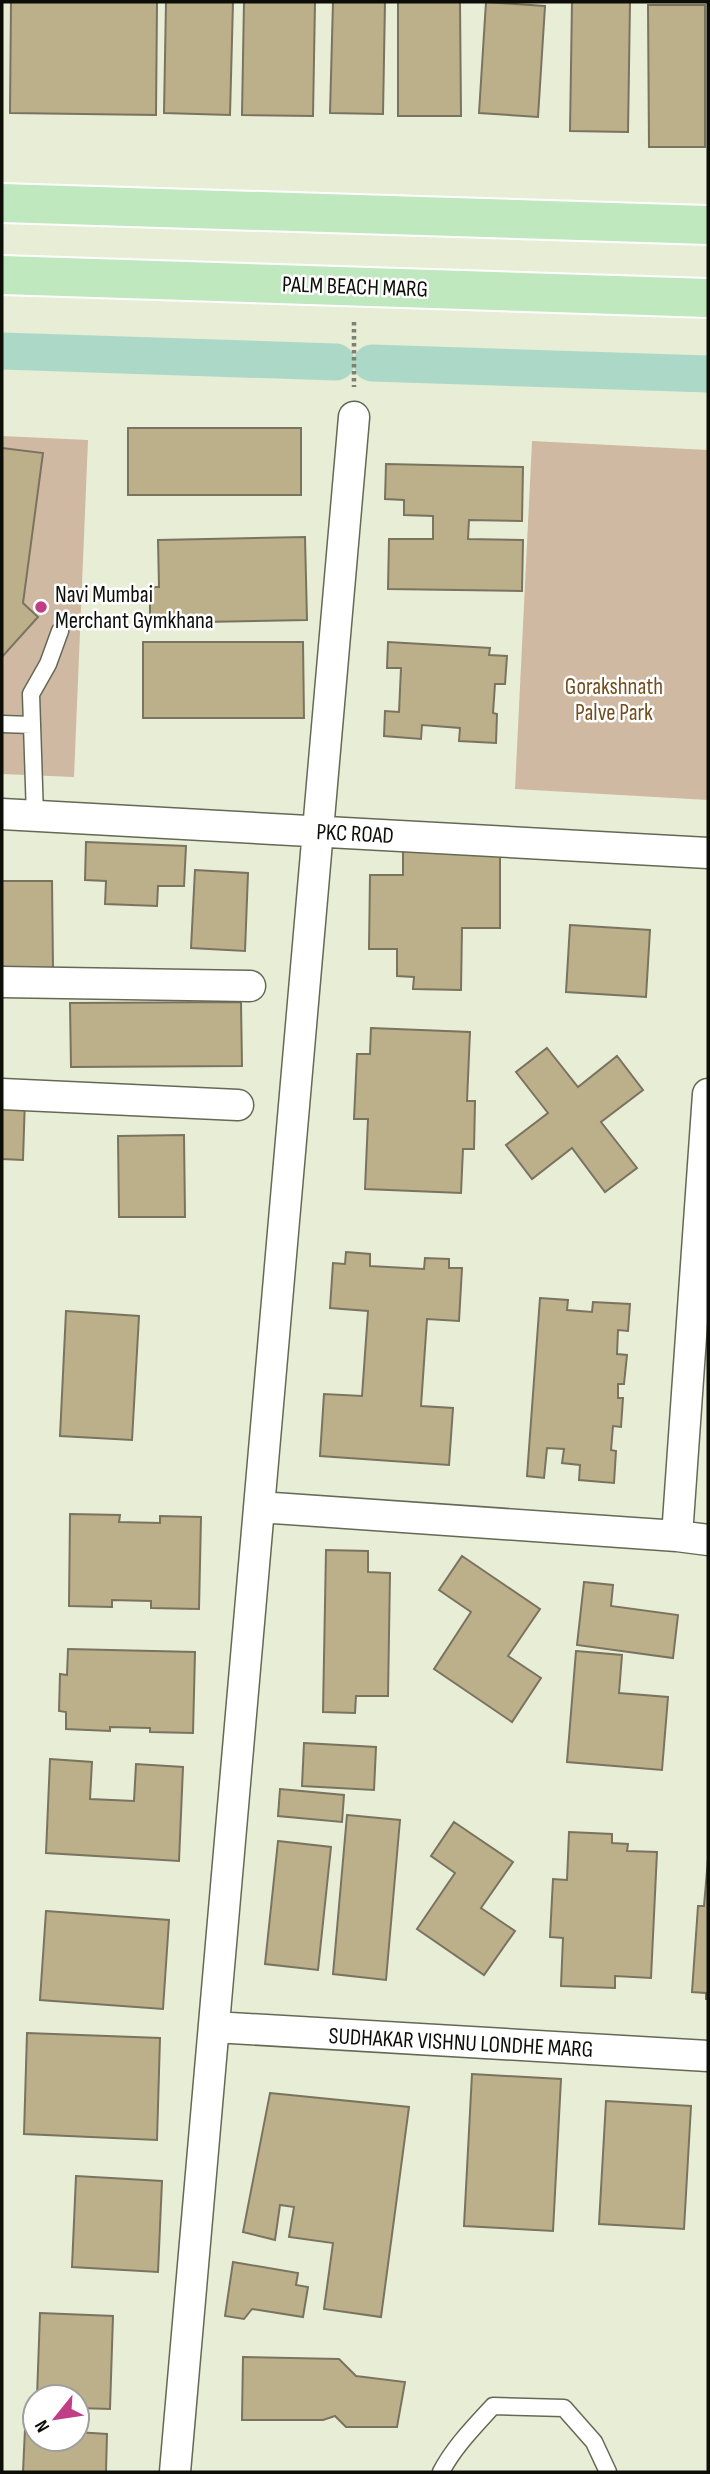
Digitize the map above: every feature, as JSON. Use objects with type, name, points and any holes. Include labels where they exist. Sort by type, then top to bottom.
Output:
[{"type":"main road","points":[[2,204],[708,225]]},
{"type":"main road","name":"PALM BEACH MARG","points":[[2,275],[708,298]]},
{"type":"street","points":[[175,2472],[354,417]]},
{"type":"street","name":"PKC ROAD","points":[[2,814],[708,853]]},
{"type":"street","points":[[2,982],[250,986]]},
{"type":"street","points":[[2,1094],[238,1105]]},
{"type":"street","points":[[677,1536],[708,1094]]},
{"type":"street","points":[[259,1507],[708,1540]]},
{"type":"street","name":"SUDHAKAR VISHNU LONDHE MARG","points":[[214,2027],[708,2056]]},
{"type":"lane","points":[[35,816],[32,694],[48,664],[60,631]]},
{"type":"lane","points":[[2,724],[32,724]]},
{"type":"lane","points":[[441,2472],[468,2433],[494,2406],[564,2408],[594,2442],[608,2472]]},
{"type":"path","points":[[354,286],[354,417]]},
{"type":"green space","name":"Navi Mumbai Merchant Gymkhana","points":[[2,436],[88,440],[74,777],[2,774]]},
{"type":"green space","name":"Gorakshnath Palve Park","points":[[532,441],[708,450],[708,800],[515,789]]},
{"type":"building","points":[[11,2],[157,2],[156,115],[10,113]]},
{"type":"building","points":[[166,2],[233,2],[230,115],[164,113]]},
{"type":"building","points":[[244,2],[315,2],[313,116],[242,115]]},
{"type":"building","points":[[333,2],[385,2],[383,114],[330,113]]},
{"type":"building","points":[[398,2],[460,2],[461,116],[398,116]]},
{"type":"building","points":[[486,2],[545,6],[538,117],[479,113]]},
{"type":"building","points":[[572,2],[630,2],[628,132],[570,131]]},
{"type":"building","points":[[648,5],[705,5],[705,147],[649,147]]},
{"type":"building","points":[[128,428],[301,428],[301,495],[128,495]]},
{"type":"building","points":[[2,448],[43,453],[23,603],[38,617],[2,657]]},
{"type":"building","points":[[386,464],[523,467],[522,521],[469,520],[468,539],[523,540],[522,591],[388,589],[389,539],[433,539],[433,516],[404,515],[404,500],[385,499]]},
{"type":"building","points":[[305,537],[307,620],[150,623],[150,587],[159,587],[158,540]]},
{"type":"building","points":[[143,642],[303,642],[304,718],[143,718]]},
{"type":"building","points":[[388,642],[490,648],[489,655],[507,656],[505,684],[495,684],[493,713],[497,714],[496,743],[459,741],[460,728],[422,725],[421,739],[384,736],[385,711],[399,712],[401,668],[387,668]]},
{"type":"building","points":[[86,842],[186,846],[184,886],[158,886],[157,906],[105,904],[106,881],[85,880]]},
{"type":"building","points":[[403,844],[500,846],[500,928],[462,928],[461,990],[413,989],[414,977],[397,976],[397,949],[369,949],[370,875],[403,875]]},
{"type":"building","points":[[195,870],[248,873],[245,951],[191,948]]},
{"type":"building","points":[[2,881],[52,881],[53,968],[2,968]]},
{"type":"building","points":[[570,925],[650,930],[646,997],[566,992]]},
{"type":"building","points":[[241,1002],[242,1066],[71,1067],[70,1003]]},
{"type":"building","points":[[371,1028],[470,1032],[467,1101],[475,1101],[474,1149],[463,1149],[461,1193],[365,1189],[368,1119],[354,1119],[357,1054],[370,1054]]},
{"type":"building","points":[[547,1048],[578,1087],[617,1056],[643,1090],[601,1122],[637,1168],[605,1192],[572,1148],[532,1179],[506,1145],[548,1113],[516,1072]]},
{"type":"building","points":[[2,1097],[25,1098],[23,1160],[2,1159]]},
{"type":"building","points":[[184,1135],[185,1217],[119,1217],[118,1136]]},
{"type":"building","points":[[346,1252],[370,1254],[370,1266],[424,1269],[425,1258],[449,1259],[449,1268],[462,1268],[459,1321],[427,1319],[421,1406],[453,1408],[449,1465],[320,1456],[324,1394],[362,1396],[368,1311],[330,1308],[333,1263],[345,1264]]},
{"type":"building","points":[[540,1298],[568,1300],[567,1310],[592,1312],[593,1302],[630,1304],[628,1331],[618,1330],[617,1354],[627,1355],[624,1384],[618,1384],[618,1398],[623,1398],[621,1427],[613,1426],[611,1450],[616,1451],[614,1483],[579,1480],[580,1465],[562,1463],[564,1449],[547,1448],[544,1478],[527,1476]]},
{"type":"building","points":[[66,1311],[139,1316],[132,1440],[60,1436]]},
{"type":"building","points":[[70,1514],[120,1515],[119,1522],[160,1523],[160,1516],[201,1517],[199,1609],[151,1608],[151,1601],[112,1600],[112,1607],[69,1606]]},
{"type":"building","points":[[326,1550],[368,1551],[368,1572],[390,1573],[388,1696],[356,1696],[355,1713],[323,1712]]},
{"type":"building","points":[[462,1556],[540,1609],[508,1656],[541,1678],[512,1722],[434,1669],[471,1612],[439,1590]]},
{"type":"building","points":[[584,1582],[613,1585],[611,1606],[678,1615],[673,1658],[577,1645]]},
{"type":"building","points":[[68,1649],[195,1652],[193,1733],[150,1732],[150,1728],[110,1727],[110,1731],[66,1729],[66,1712],[59,1711],[60,1674],[67,1675]]},
{"type":"building","points":[[576,1651],[622,1655],[619,1693],[668,1697],[662,1770],[567,1762]]},
{"type":"building","points":[[304,1743],[376,1747],[374,1790],[302,1786]]},
{"type":"building","points":[[50,1759],[92,1762],[90,1799],[134,1801],[136,1764],[183,1767],[179,1861],[46,1853]]},
{"type":"building","points":[[280,1789],[344,1795],[342,1822],[278,1816]]},
{"type":"building","points":[[347,1815],[400,1820],[386,1980],[333,1974]]},
{"type":"building","points":[[454,1822],[513,1862],[481,1908],[515,1931],[484,1975],[417,1929],[455,1873],[431,1856]]},
{"type":"building","points":[[569,1832],[612,1834],[612,1843],[628,1844],[627,1851],[657,1852],[651,1978],[615,1976],[615,1988],[561,1986],[563,1938],[550,1937],[553,1879],[567,1880]]},
{"type":"building","points":[[278,1841],[331,1847],[318,1970],[265,1964]]},
{"type":"building","points":[[708,1859],[706,1999],[706,1993],[692,1992],[698,1906],[704,1906]]},
{"type":"building","points":[[46,1911],[169,1920],[163,2009],[40,2000]]},
{"type":"building","points":[[27,2033],[160,2038],[157,2140],[24,2134]]},
{"type":"building","points":[[472,2074],[561,2079],[553,2231],[464,2226]]},
{"type":"building","points":[[270,2093],[409,2107],[381,2317],[324,2309],[333,2243],[289,2237],[294,2207],[280,2205],[275,2240],[243,2232]]},
{"type":"building","points":[[606,2101],[691,2106],[684,2229],[599,2224]]},
{"type":"building","points":[[76,2176],[162,2181],[158,2272],[72,2267]]},
{"type":"building","points":[[233,2262],[298,2273],[296,2285],[308,2287],[303,2317],[252,2309],[244,2319],[225,2316]]},
{"type":"building","points":[[40,2313],[113,2316],[110,2409],[91,2408],[91,2383],[38,2383]]},
{"type":"building","points":[[243,2357],[339,2359],[356,2376],[405,2382],[397,2427],[346,2427],[335,2416],[323,2420],[242,2420]]},
{"type":"building","points":[[91,2433],[107,2434],[106,2472],[23,2472],[24,2453],[91,2453]]},
{"type":"waterway","points":[[2,351],[336,362]]},
{"type":"waterway","points":[[372,363],[708,374]]},
{"type":"place","name":"Navi Mumbai Merchant Gymkhana","points":[[41,607]]}]
